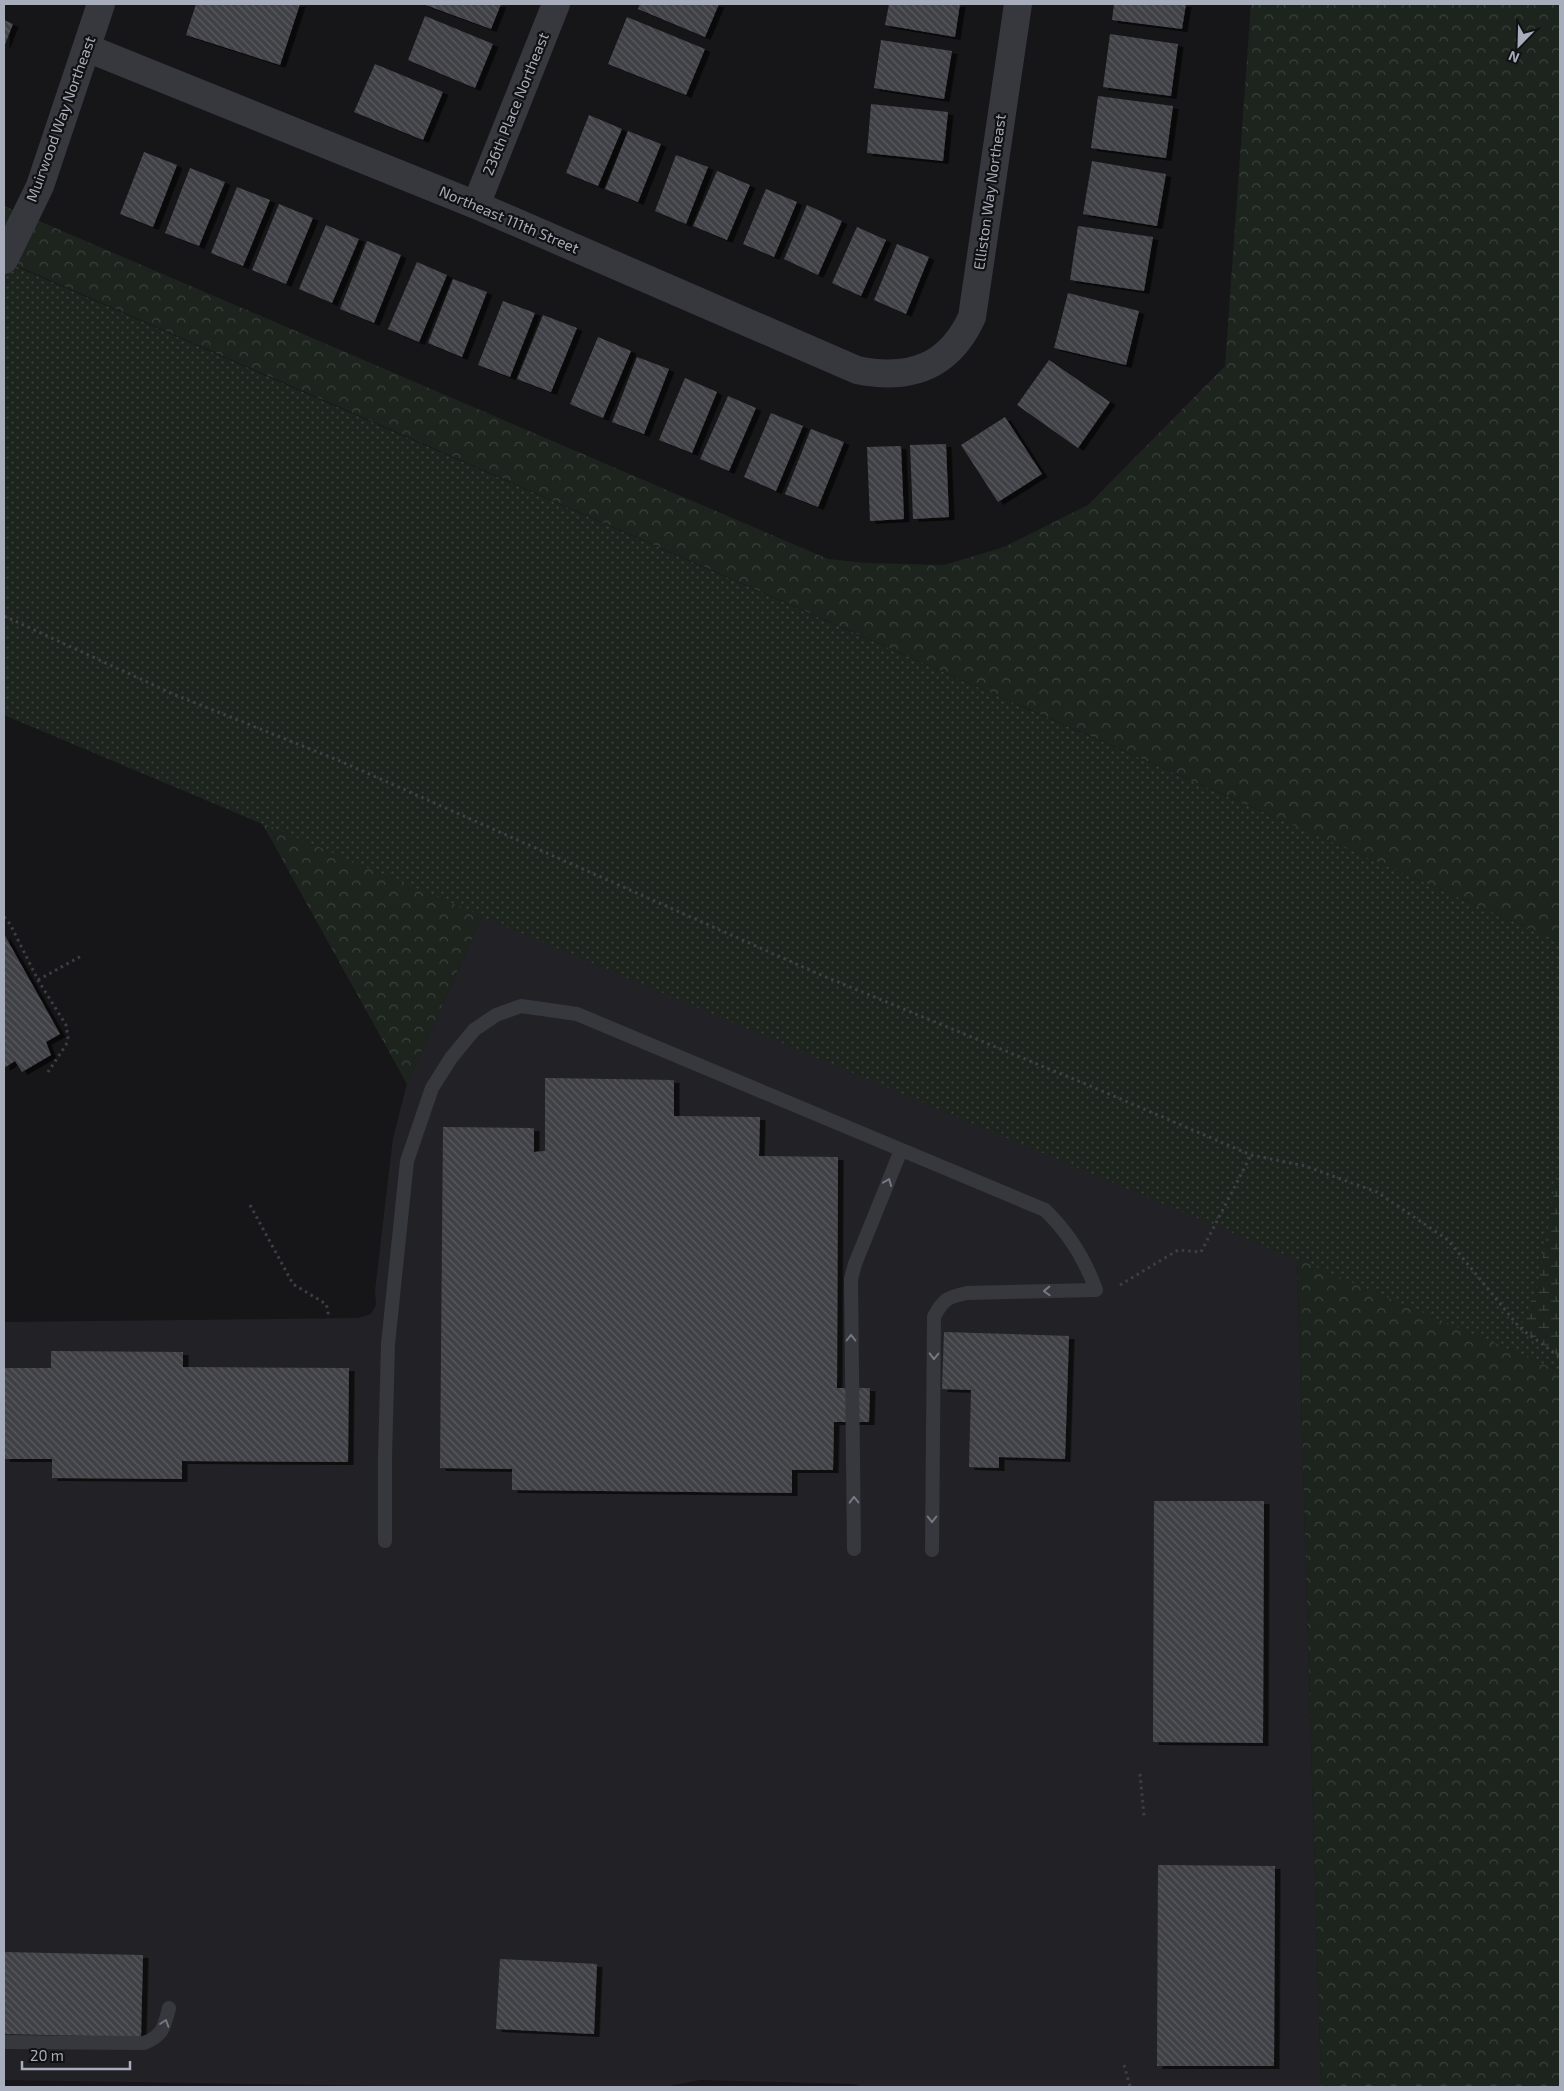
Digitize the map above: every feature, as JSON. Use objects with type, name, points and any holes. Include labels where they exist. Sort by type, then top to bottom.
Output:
[{"type":"street","name":"Muirwood Way Northeast","points":[[4,260],[40,186],[101,4]]},
{"type":"street","name":"236th Place Northeast","points":[[476,205],[556,4]]},
{"type":"street","name":"Elliston Way Northeast","points":[[931,364],[946,355],[957,343],[972,316],[1018,4]]},
{"type":"street","name":"Northeast 111th Street","points":[[87,48],[476,205],[857,370],[879,375],[902,373],[931,364]]},
{"type":"lane","points":[[386,1541],[385,1448],[388,1344],[407,1161],[432,1088],[451,1058],[474,1030],[496,1015],[521,1006],[577,1014],[1045,1210],[1060,1224],[1080,1253],[1096,1290],[967,1293],[951,1297],[941,1304],[934,1317],[932,1550]]},
{"type":"lane","points":[[854,1549],[851,1279],[855,1264],[901,1150]]},
{"type":"lane","points":[[4,2042],[144,2043],[153,2040],[164,2030],[169,2008]]},
{"type":"path","points":[[4,616],[173,694],[340,761],[821,975],[1088,1085],[1251,1155],[1305,1166],[1377,1192],[1448,1240],[1520,1328],[1560,1357]]},
{"type":"path","points":[[4,917],[10,924],[38,980],[66,1025],[68,1038],[48,1072]]},
{"type":"path","points":[[38,980],[83,955]]},
{"type":"path","points":[[1119,1286],[1178,1250],[1201,1252],[1251,1155]]},
{"type":"path","points":[[250,1204],[293,1284],[326,1304],[328,1318]]},
{"type":"path","points":[[1140,1774],[1144,1816]]},
{"type":"path","points":[[1124,2065],[1130,2086]]},
{"type":"shaded area","points":[[482,916],[1297,1259],[1321,2087],[862,2087],[854,2084],[700,2080],[665,2087],[444,2087],[4,2080],[4,1322],[358,1318],[371,1314],[376,1305],[375,1291],[393,1138],[407,1084]]},
{"type":"green space","points":[[1251,4],[1560,4],[1560,942],[4,260],[4,206],[828,559],[867,563],[944,565],[1004,547],[1088,505],[1225,366]]},
{"type":"green space","points":[[4,261],[1560,942],[1560,1371],[4,715]]},
{"type":"green space","points":[[262,823],[482,916],[407,1084]]},
{"type":"green space","points":[[1560,1158],[1560,1357],[1520,1328],[1538,1285]]},
{"type":"green space","points":[[1297,1259],[1560,1371],[1560,2087],[1321,2087]]},
{"type":"building","points":[[196,4],[300,4],[280,65],[186,35]]},
{"type":"building","points":[[423,4],[501,4],[491,29]]},
{"type":"building","points":[[640,4],[719,4],[705,37],[638,9]]},
{"type":"building","points":[[889,4],[960,4],[955,37],[885,25]]},
{"type":"building","points":[[1114,4],[1186,4],[1182,29],[1112,20]]},
{"type":"building","points":[[425,16],[493,44],[475,88],[408,60]]},
{"type":"building","points":[[627,17],[705,49],[686,95],[608,64]]},
{"type":"building","points":[[4,20],[13,24],[4,47]]},
{"type":"building","points":[[1110,34],[1178,44],[1171,96],[1103,87]]},
{"type":"building","points":[[881,40],[952,51],[944,99],[874,88]]},
{"type":"building","points":[[375,64],[443,92],[423,140],[354,112]]},
{"type":"building","points":[[1098,96],[1173,106],[1166,158],[1091,148]]},
{"type":"building","points":[[871,104],[948,112],[943,161],[867,153]]},
{"type":"building","points":[[589,115],[622,129],[598,186],[566,173]]},
{"type":"building","points":[[628,131],[661,144],[638,202],[605,189]]},
{"type":"building","points":[[144,152],[177,165],[153,227],[120,214]]},
{"type":"building","points":[[676,155],[708,167],[686,224],[655,211]]},
{"type":"building","points":[[1092,161],[1166,174],[1157,226],[1083,214]]},
{"type":"building","points":[[190,168],[225,182],[199,246],[165,233]]},
{"type":"building","points":[[717,171],[750,185],[727,240],[693,226]]},
{"type":"building","points":[[237,187],[270,200],[243,266],[211,253]]},
{"type":"building","points":[[766,189],[797,202],[774,257],[743,244]]},
{"type":"building","points":[[279,204],[313,218],[286,284],[252,270]]},
{"type":"building","points":[[807,205],[842,221],[818,275],[784,259]]},
{"type":"building","points":[[326,225],[359,239],[332,303],[299,289]]},
{"type":"building","points":[[1078,226],[1153,237],[1144,291],[1070,280]]},
{"type":"building","points":[[857,227],[886,240],[861,296],[832,283]]},
{"type":"building","points":[[367,241],[401,255],[374,323],[340,309]]},
{"type":"building","points":[[897,244],[929,257],[906,314],[874,300]]},
{"type":"building","points":[[417,262],[447,275],[419,342],[388,329]]},
{"type":"building","points":[[453,279],[487,292],[462,357],[428,343]]},
{"type":"building","points":[[1068,293],[1139,311],[1126,365],[1054,348]]},
{"type":"building","points":[[503,301],[535,313],[510,377],[478,365]]},
{"type":"building","points":[[543,315],[577,328],[551,392],[517,379]]},
{"type":"building","points":[[598,337],[631,351],[603,418],[570,404]]},
{"type":"building","points":[[637,357],[669,369],[644,434],[612,422]]},
{"type":"building","points":[[1049,360],[1110,402],[1078,448],[1017,405]]},
{"type":"building","points":[[685,378],[717,392],[692,453],[659,440]]},
{"type":"building","points":[[728,396],[756,408],[729,471],[700,459]]},
{"type":"building","points":[[771,413],[803,426],[776,491],[744,477]]},
{"type":"building","points":[[1005,417],[1042,474],[998,502],[961,445]]},
{"type":"building","points":[[811,429],[844,442],[818,507],[785,494]]},
{"type":"building","points":[[946,444],[949,517],[913,519],[910,445]]},
{"type":"building","points":[[901,446],[904,519],[870,521],[867,447]]},
{"type":"building","points":[[4,934],[60,1034],[46,1042],[51,1055],[22,1072],[15,1061],[4,1068]]},
{"type":"building","points":[[545,1078],[674,1080],[674,1116],[760,1117],[759,1156],[838,1157],[837,1388],[870,1388],[869,1422],[834,1422],[833,1470],[792,1470],[792,1493],[512,1490],[512,1469],[440,1468],[443,1127],[534,1128],[534,1152],[545,1151]]},
{"type":"building","points":[[944,1332],[1069,1336],[1065,1459],[999,1457],[999,1468],[969,1467],[971,1390],[942,1389]]},
{"type":"building","points":[[51,1351],[183,1352],[183,1367],[349,1368],[348,1462],[182,1461],[182,1479],[52,1478],[52,1459],[4,1459],[4,1368],[51,1368]]},
{"type":"building","points":[[1154,1501],[1264,1501],[1263,1743],[1153,1742]]},
{"type":"building","points":[[1158,1865],[1275,1866],[1274,2066],[1157,2066]]},
{"type":"building","points":[[4,1952],[143,1955],[141,2037],[4,2034]]},
{"type":"building","points":[[500,1959],[597,1964],[594,2034],[496,2029]]}]
